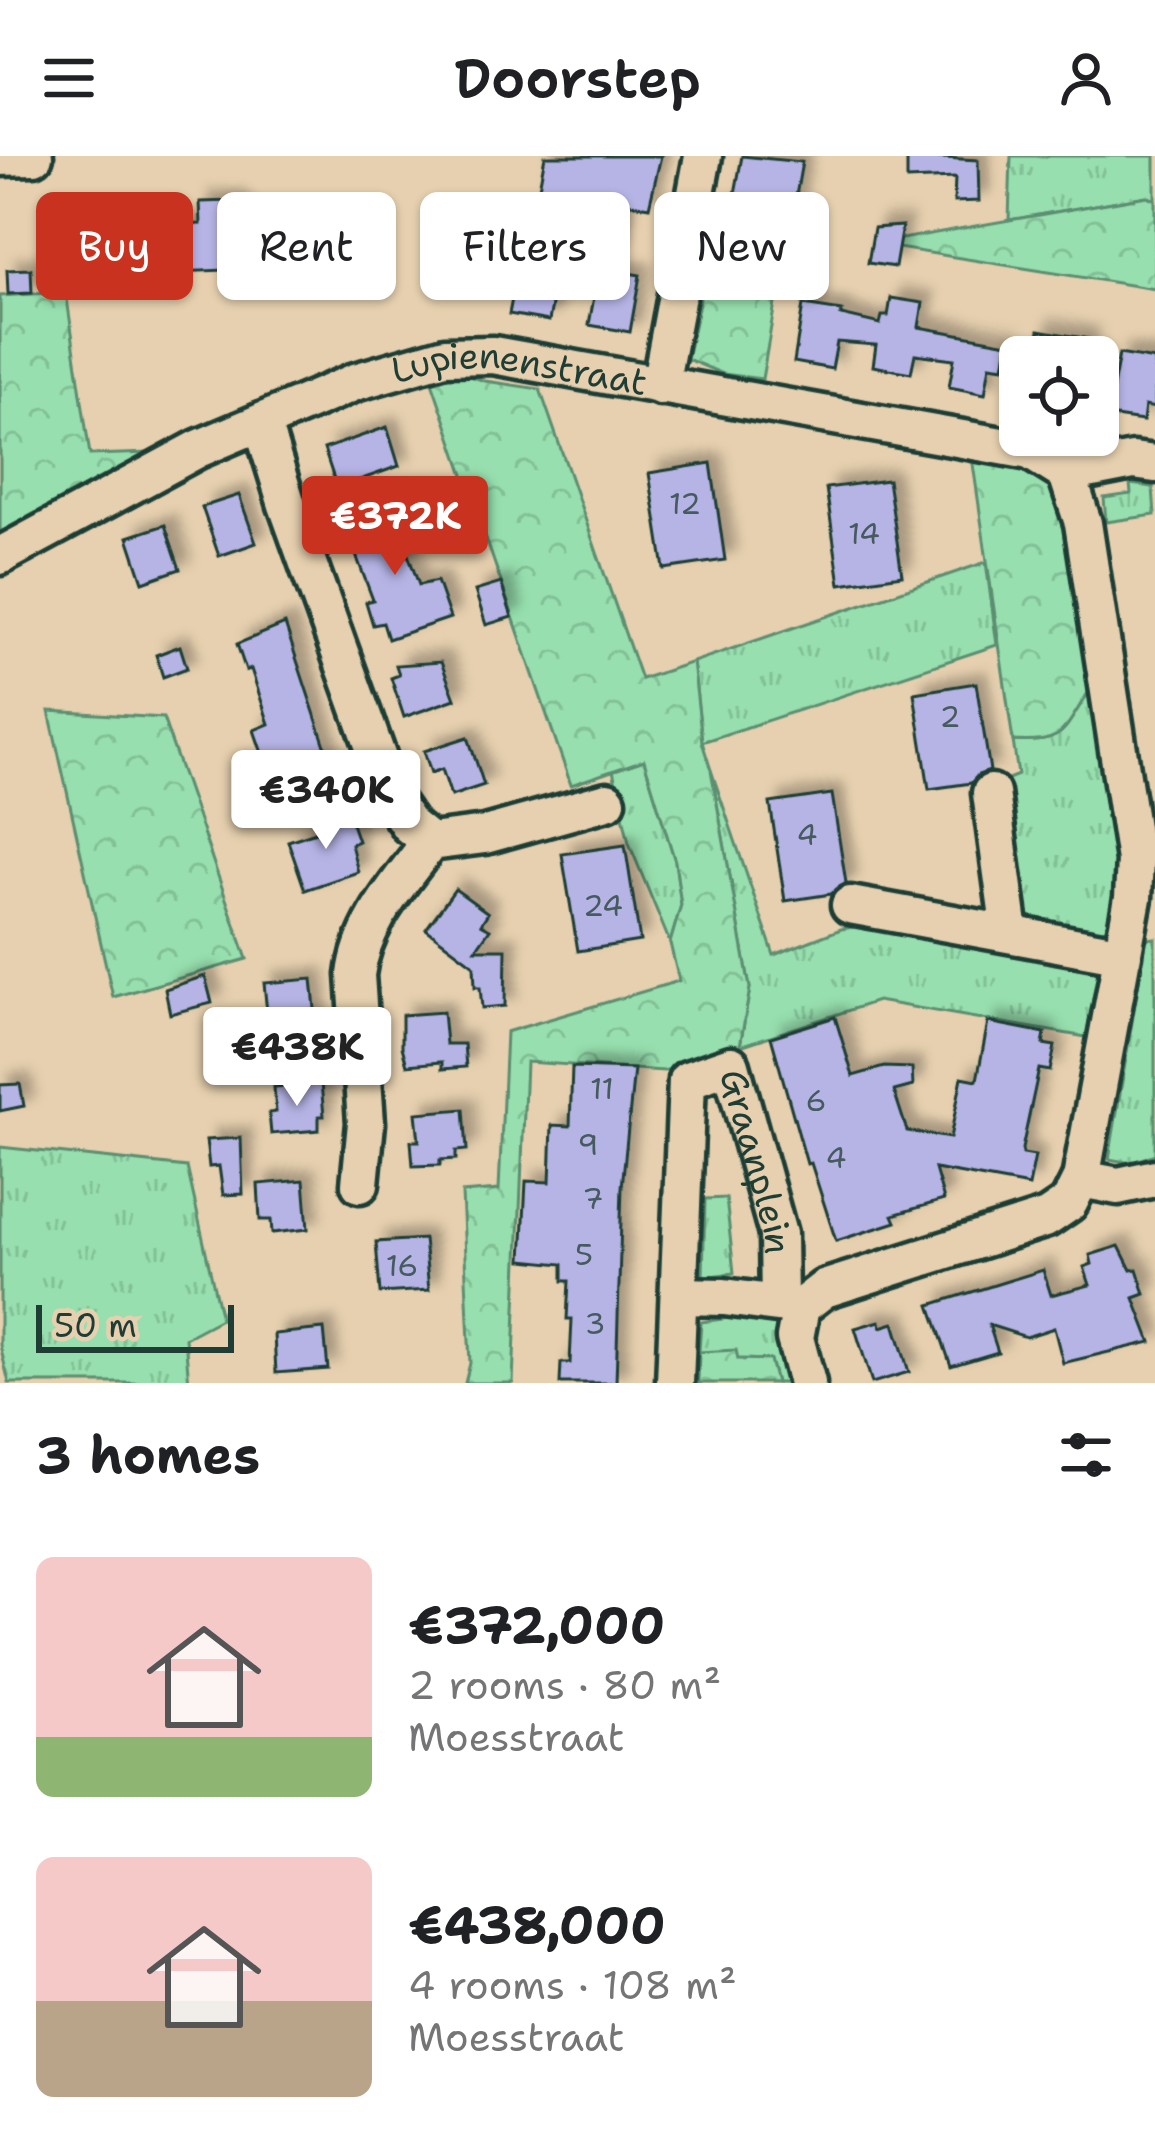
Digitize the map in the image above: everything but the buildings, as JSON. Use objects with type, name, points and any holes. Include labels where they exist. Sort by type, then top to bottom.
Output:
[{"type":"street","points":[[0,158],[34,156]]},
{"type":"street","points":[[660,386],[703,156]]},
{"type":"street","name":"Lupienenstraat","points":[[0,556],[198,449],[355,382],[445,356],[493,355],[1030,451],[1067,474]]},
{"type":"street","points":[[262,424],[394,803],[430,842]]},
{"type":"street","points":[[807,1383],[790,1305],[824,1288],[1047,1218],[1069,1203],[1081,1179],[1133,898],[1135,860],[1083,523],[1067,474],[1133,461],[1155,464]]},
{"type":"street","points":[[991,794],[1010,933]]},
{"type":"street","points":[[360,1184],[366,1123],[356,975],[358,951],[370,925],[430,842],[485,835],[607,801]]},
{"type":"street","points":[[850,905],[1123,955]]},
{"type":"street","name":"Graanplein","points":[[675,1383],[687,1080],[731,1065],[778,1234],[790,1305],[679,1297]]},
{"type":"street","points":[[1081,1179],[1118,1186],[1155,1178]]},
{"type":"green space","points":[[1011,156],[1155,156],[1155,200],[1146,196],[1009,220]]},
{"type":"green space","points":[[1147,196],[1155,200],[1155,289],[873,244]]},
{"type":"green space","points":[[36,294],[36,300],[67,300],[90,455],[152,453],[0,533],[0,296]]},
{"type":"green space","points":[[700,300],[776,300],[762,379],[723,374],[687,359]]},
{"type":"green space","points":[[460,373],[540,389],[641,679],[693,662],[702,742],[750,988],[740,1046],[664,1071],[526,1062],[513,1383],[465,1383],[470,1363],[462,1193],[499,1190],[506,1032],[679,981],[670,943],[681,905],[675,861],[644,760],[571,785],[432,382]]},
{"type":"green space","points":[[972,457],[1033,470],[1062,493],[1093,686],[1063,730],[1045,740],[1013,741]]},
{"type":"green space","points":[[1130,484],[1153,487],[1155,515],[1106,522],[1104,498],[1131,494]]},
{"type":"green space","points":[[986,562],[997,645],[702,742],[693,662]]},
{"type":"green space","points":[[1093,686],[1121,876],[1111,926],[1097,933],[1035,923],[1024,909],[1003,781],[1018,775],[1013,741],[1055,736]]},
{"type":"green space","points":[[49,711],[163,718],[247,959],[113,997]]},
{"type":"green space","points":[[644,760],[675,861],[681,905],[670,943],[629,843],[613,770]]},
{"type":"green space","points":[[711,770],[774,955],[841,929],[879,923],[1094,963],[1098,973],[1086,1037],[877,1001],[740,1046],[750,988]]},
{"type":"green space","points":[[1155,938],[1155,1154],[1131,1163],[1109,1159],[1146,939]]},
{"type":"green space","points":[[0,1147],[187,1167],[221,1319],[185,1338],[189,1383],[9,1383],[0,1345]]},
{"type":"green space","points":[[726,1198],[734,1273],[703,1277],[705,1199]]},
{"type":"green space","points":[[773,1318],[788,1344],[798,1383],[776,1383],[770,1360],[699,1352],[701,1322]]},
{"type":"green space","points":[[736,1350],[738,1359],[770,1360],[776,1383],[698,1383],[699,1352]]}]
